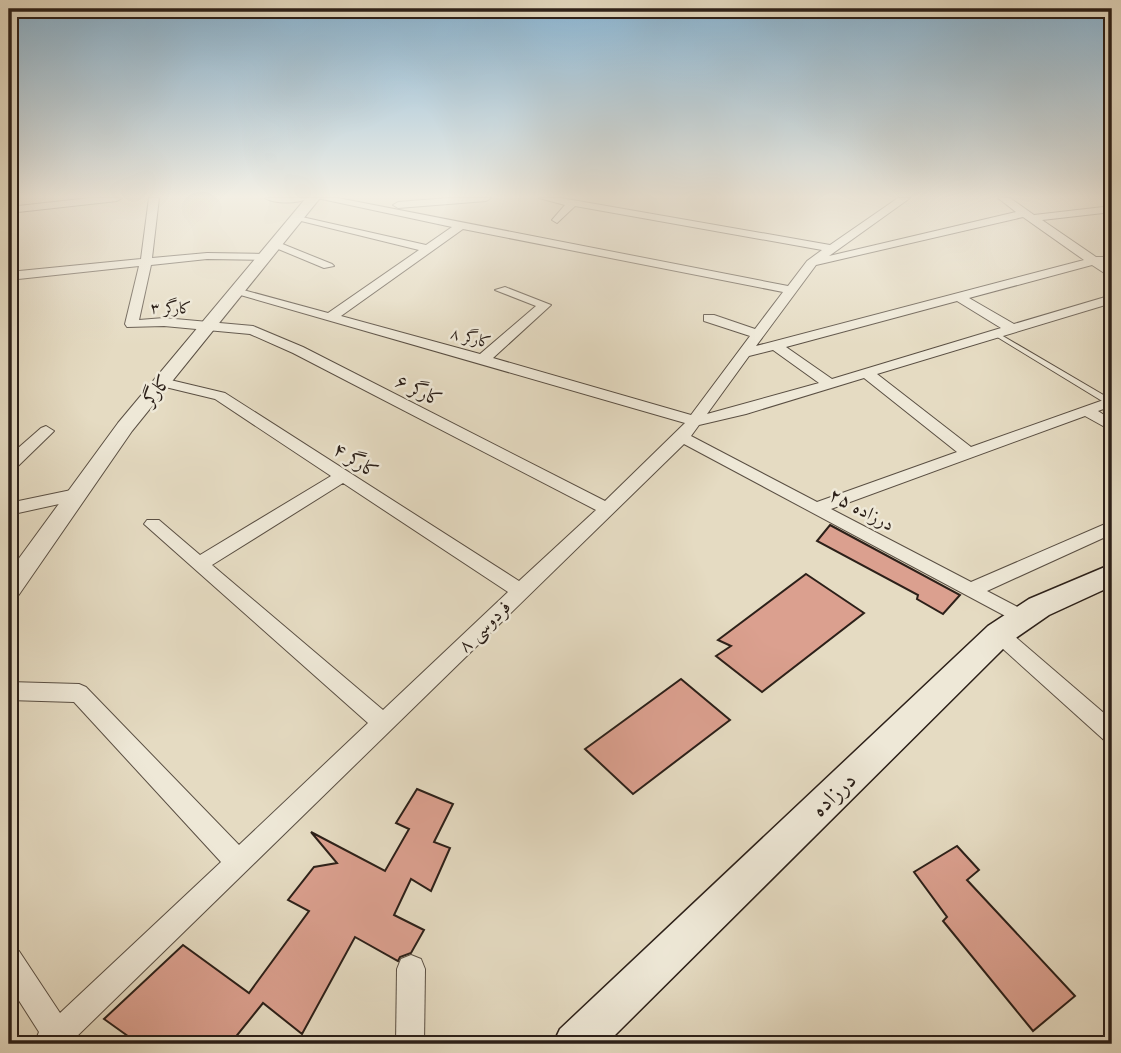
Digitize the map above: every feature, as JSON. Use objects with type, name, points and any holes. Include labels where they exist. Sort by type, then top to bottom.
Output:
[{"type":"main road","name":"درزاده","points":[[575,1044],[1011,626],[1039,607],[1112,574]]},
{"type":"street","points":[[146,262],[148,247]]},
{"type":"street","name":"کارگر","points":[[9,590],[125,427],[273,247]]},
{"type":"street","points":[[420,247],[428,249]]},
{"type":"street","points":[[330,317],[431,247]]},
{"type":"street","points":[[575,247],[792,290]]},
{"type":"street","points":[[825,247],[830,248]]},
{"type":"street","points":[[811,263],[883,247]]},
{"type":"street","points":[[1074,247],[1112,274]]},
{"type":"street","name":"فردوسی ۸","points":[[53,1039],[682,437],[746,353],[767,340],[792,290],[811,263],[830,248]]},
{"type":"street","points":[[9,276],[270,251],[328,266]]},
{"type":"street","points":[[767,340],[959,297],[1094,261],[1112,260]]},
{"type":"street","name":"کارگر ۳","points":[[146,262],[132,324],[164,322],[208,326]]},
{"type":"street","points":[[483,359],[545,304],[501,290]]},
{"type":"street","name":"کارگر ۸","points":[[236,292],[483,359],[695,421]]},
{"type":"street","points":[[959,297],[1012,329]]},
{"type":"street","points":[[695,421],[741,411],[1112,299]]},
{"type":"street","points":[[709,318],[767,340],[830,384]]},
{"type":"street","name":"کارگر ۶","points":[[208,326],[253,330],[298,350],[606,508]]},
{"type":"street","points":[[866,373],[969,453]]},
{"type":"street","name":"کارگر ۴","points":[[162,382],[220,396],[520,591]]},
{"type":"street","points":[[817,508],[1111,402]]},
{"type":"street","points":[[1086,410],[1112,426]]},
{"type":"street","points":[[9,465],[46,431]]},
{"type":"street","name":"درزاده ۲۵","points":[[682,437],[971,590],[1011,626],[1112,733]]},
{"type":"street","points":[[199,564],[344,476]]},
{"type":"street","points":[[9,509],[76,495]]},
{"type":"street","points":[[153,524],[383,723]]},
{"type":"street","points":[[971,590],[1112,527]]},
{"type":"street","points":[[9,691],[79,693],[238,862]]},
{"type":"street","points":[[9,961],[53,1039]]},
{"type":"street","points":[[410,1044],[411,970]]},
{"type":"lane","points":[[996,334],[1111,402]]},
{"type":"building","points":[[830,525],[960,595],[943,614],[917,599],[918,595],[817,541]]},
{"type":"building","points":[[806,574],[864,613],[762,692],[716,656],[731,646],[718,640]]},
{"type":"building","points":[[681,679],[730,720],[633,794],[585,749]]},
{"type":"building","points":[[417,789],[453,804],[434,842],[450,848],[431,891],[411,879],[394,915],[424,930],[411,953],[400,957],[398,961],[355,937],[302,1034],[263,1003],[230,1044],[139,1044],[104,1019],[183,945],[249,993],[309,911],[288,900],[314,867],[337,863],[311,832],[385,871],[409,829],[396,823]]},
{"type":"building","points":[[957,846],[979,870],[967,880],[1075,996],[1033,1031],[943,921],[947,917],[914,872]]}]
